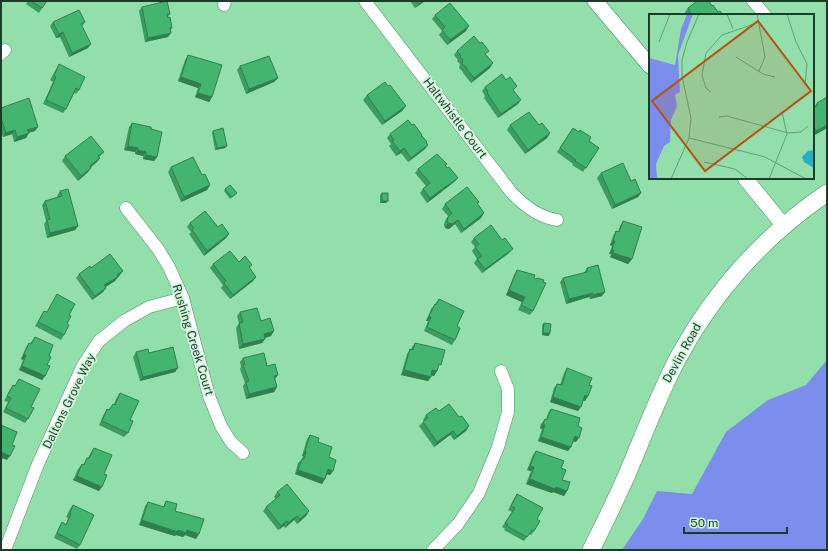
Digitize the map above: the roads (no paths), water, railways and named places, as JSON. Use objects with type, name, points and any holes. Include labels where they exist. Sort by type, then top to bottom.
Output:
[{"type":"main road","name":"Devlin Road","points":[[591,550],[610,513],[678,357],[702,317],[725,286],[751,258],[784,226],[827,193]]},
{"type":"street","name":"Haltwhistle Court","points":[[365,1],[511,192],[522,203],[535,212],[549,219],[557,220]]},
{"type":"street","points":[[595,1],[649,65]]},
{"type":"street","points":[[753,1],[764,14]]},
{"type":"street","points":[[746,179],[784,226]]},
{"type":"street","name":"Rushing Creek Court","points":[[126,208],[169,267],[183,298],[209,396],[221,426],[230,442],[243,452]]},
{"type":"street","name":"Daltons Grove Way","points":[[9,549],[38,464],[83,366],[99,341],[124,321],[149,307],[183,298]]},
{"type":"street","points":[[433,550],[458,524],[479,493],[498,447],[508,412],[508,389],[501,371]]}]
